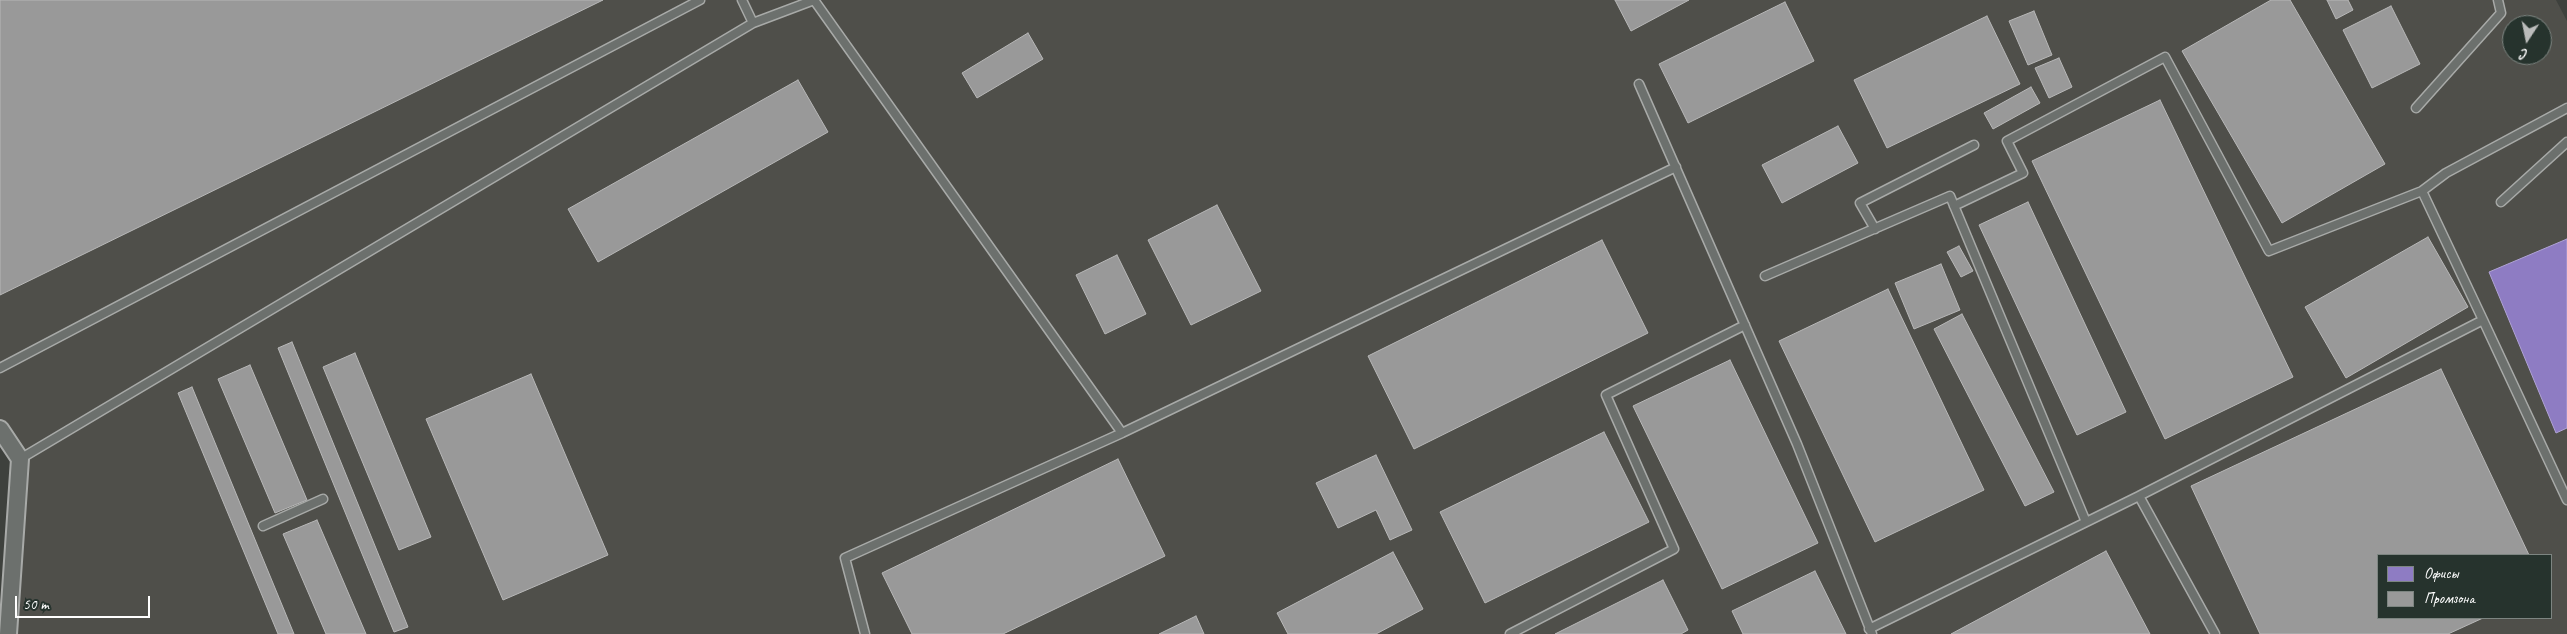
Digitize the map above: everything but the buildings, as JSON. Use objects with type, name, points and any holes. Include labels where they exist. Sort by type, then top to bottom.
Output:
[{"type":"street","points":[[0,429],[20,459],[8,634]]},
{"type":"lane","points":[[0,368],[700,0]]},
{"type":"lane","points":[[742,0],[753,23]]},
{"type":"lane","points":[[20,459],[753,23],[814,0],[1122,433]]},
{"type":"lane","points":[[2416,108],[2500,13],[2498,0]]},
{"type":"lane","points":[[1954,206],[2023,173],[2007,141],[2164,56],[2269,251],[2422,191],[2446,173],[2567,108]]},
{"type":"lane","points":[[1639,84],[1797,444],[1870,632],[2483,320]]},
{"type":"lane","points":[[2501,202],[2567,142]]},
{"type":"lane","points":[[1875,228],[1860,203],[1974,145]]},
{"type":"lane","points":[[865,634],[845,558],[1122,433],[1676,168]]},
{"type":"lane","points":[[2422,191],[2567,500]]},
{"type":"lane","points":[[1765,276],[1950,196],[2086,522]]},
{"type":"lane","points":[[1510,634],[1674,549],[1606,395],[1745,325]]},
{"type":"lane","points":[[2139,496],[2215,634]]},
{"type":"lane","points":[[263,526],[323,499]]},
{"type":"shaded area","points":[[0,0],[2556,0],[2567,21],[2567,634],[6,634],[16,451],[0,419]]}]
